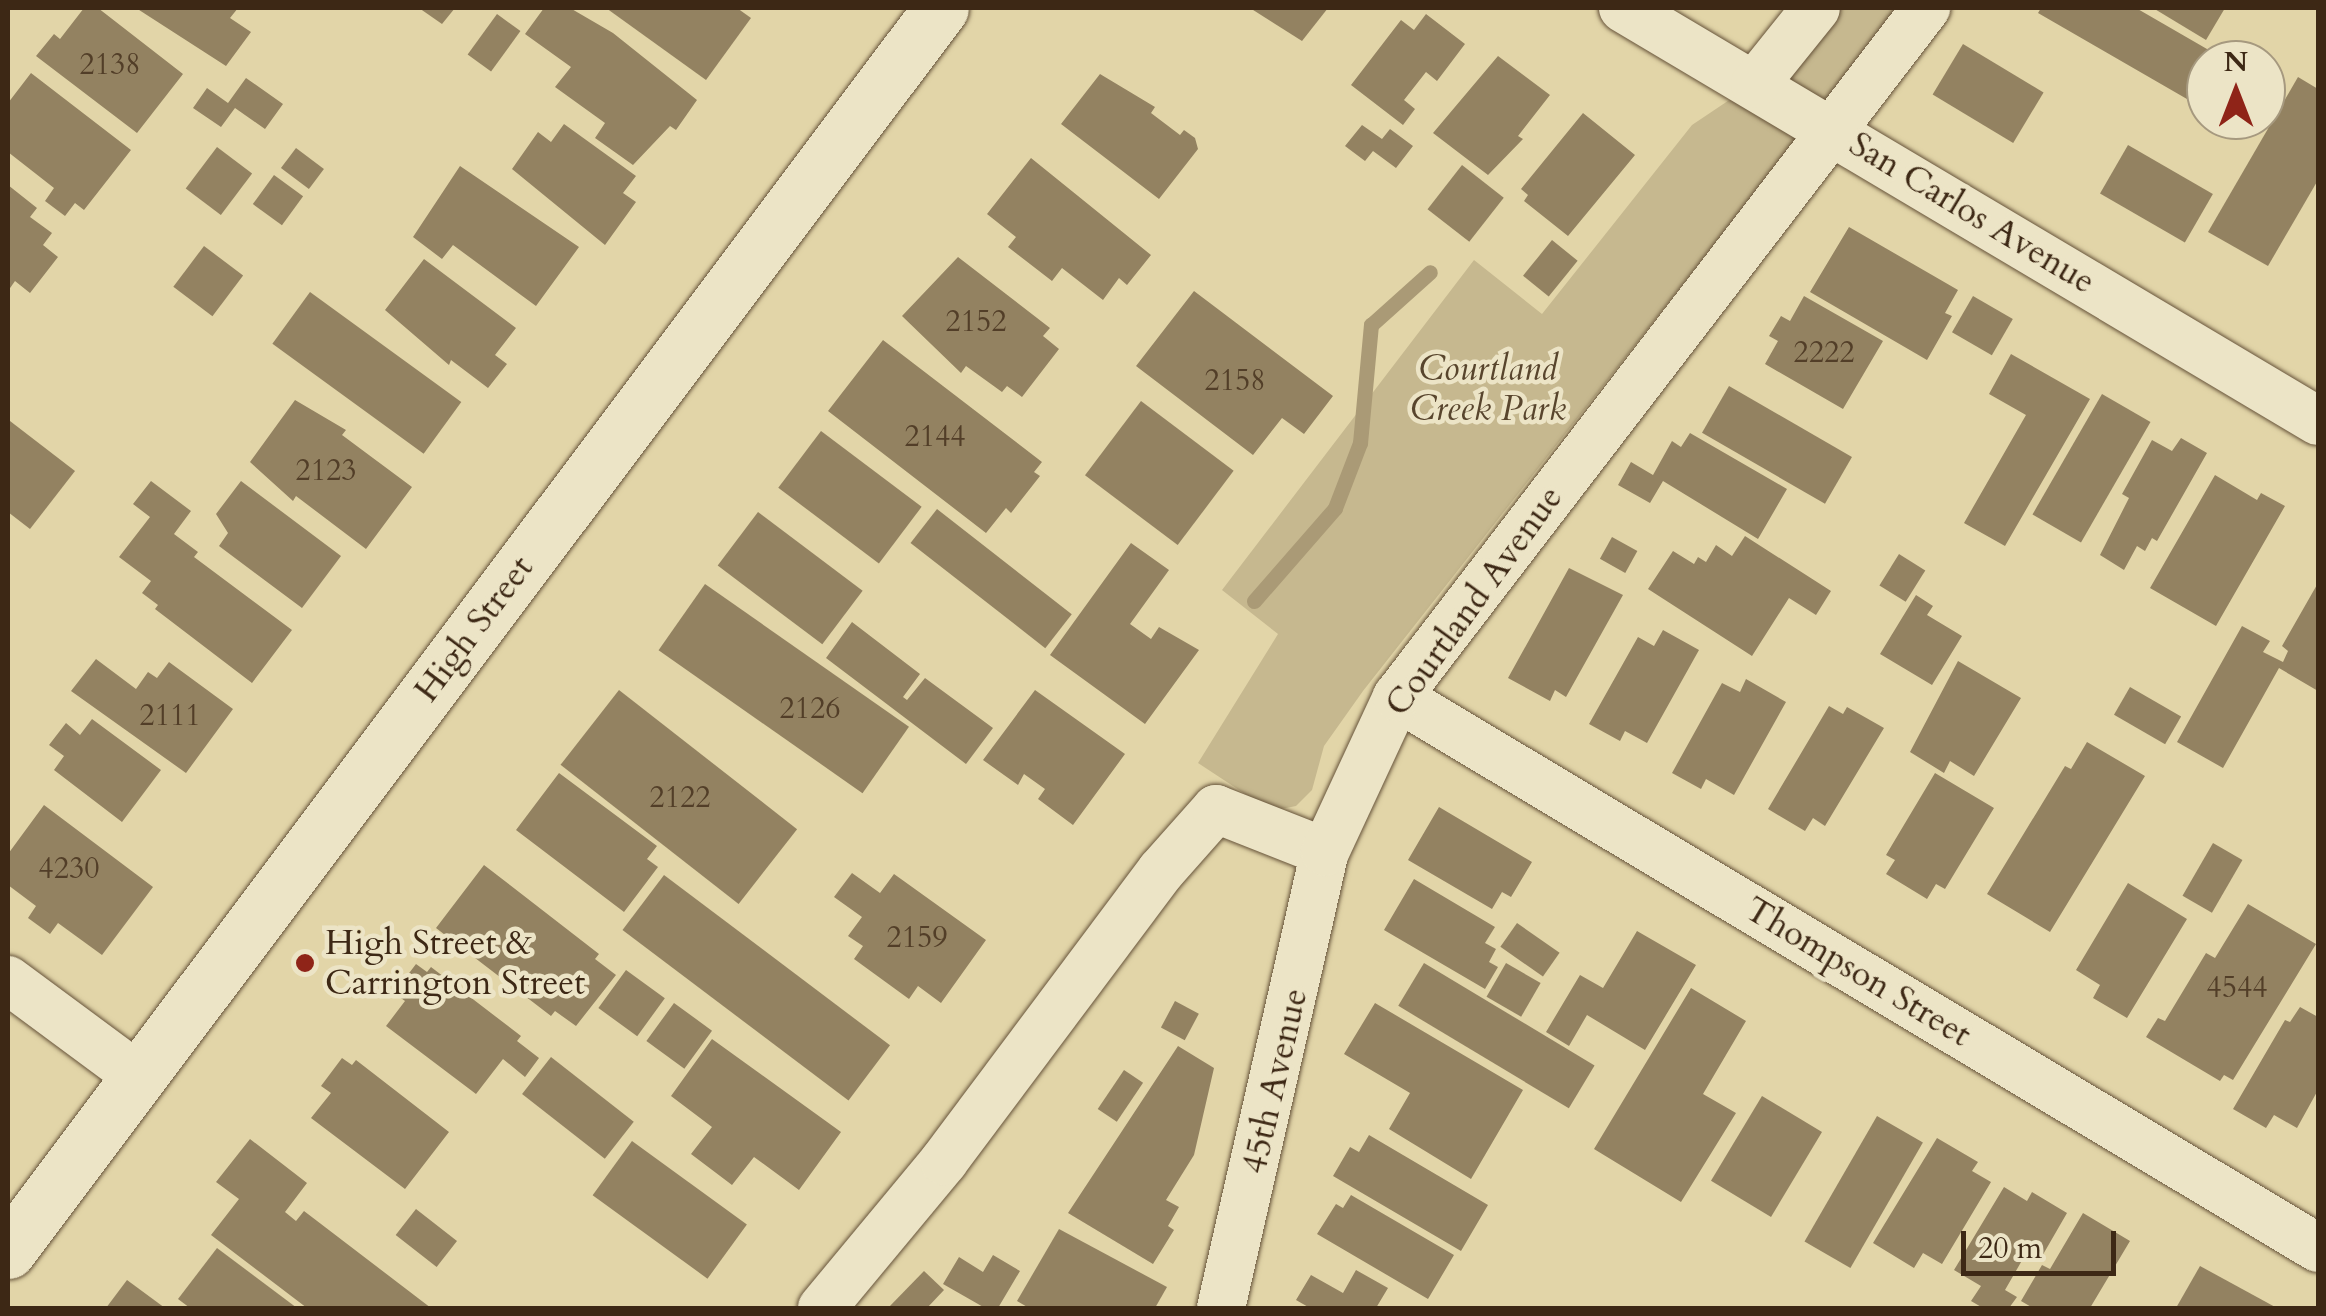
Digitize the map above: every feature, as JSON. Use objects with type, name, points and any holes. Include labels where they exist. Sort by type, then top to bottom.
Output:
[{"type":"main road","name":"High Street","points":[[8,1251],[941,8]]},
{"type":"street","name":"San Carlos Avenue","points":[[1624,8],[2318,421]]},
{"type":"street","points":[[1756,84],[1816,8]]},
{"type":"street","name":"Courtland Avenue","points":[[1325,852],[1398,696],[1828,127],[1926,8]]},
{"type":"street","name":"Thompson Street","points":[[1398,696],[2318,1248]]},
{"type":"street","points":[[822,1308],[944,1161],[1161,871],[1216,809],[1325,852]]},
{"type":"street","name":"45th Avenue","points":[[1222,1308],[1325,852]]},
{"type":"street","points":[[8,980],[138,1076]]},
{"type":"green space","name":"Courtland Creek Park","points":[[1838,8],[1900,8],[1363,691],[1324,746],[1312,790],[1296,806],[1271,811],[1198,763],[1278,634],[1222,590],[1474,260],[1542,314],[1692,125],[1810,46]]},
{"type":"building","points":[[84,8],[98,8],[183,74],[137,133],[36,56],[54,34],[60,39]]},
{"type":"building","points":[[136,8],[238,8],[230,18],[251,32],[226,66]]},
{"type":"building","points":[[419,8],[455,8],[442,24]]},
{"type":"building","points":[[544,8],[570,8],[613,33],[697,100],[676,130],[670,126],[633,165],[595,138],[605,123],[555,87],[571,67],[525,34]]},
{"type":"building","points":[[606,8],[737,8],[751,18],[706,80]]},
{"type":"building","points":[[1250,8],[1328,8],[1302,41]]},
{"type":"building","points":[[2041,8],[2136,8],[2191,40],[2186,40],[2186,98],[2038,13]]},
{"type":"building","points":[[2153,8],[2225,8],[2206,40]]},
{"type":"building","points":[[497,14],[520,31],[491,71],[468,54]]},
{"type":"building","points":[[1426,14],[1465,44],[1437,81],[1426,72],[1404,100],[1415,109],[1403,125],[1351,85],[1401,20],[1414,30]]},
{"type":"building","points":[[1963,44],[2044,92],[2013,143],[1933,95]]},
{"type":"building","points":[[1498,56],[1550,95],[1518,136],[1523,139],[1488,175],[1433,133]]},
{"type":"building","points":[[31,73],[131,150],[84,210],[75,203],[65,216],[45,201],[54,188],[8,152],[8,103]]},
{"type":"building","points":[[1100,74],[1155,107],[1151,113],[1180,135],[1184,130],[1195,138],[1198,149],[1159,199],[1061,124]]},
{"type":"building","points":[[2298,77],[2318,89],[2318,180],[2268,266],[2208,232],[2261,140],[2286,140],[2286,98]]},
{"type":"building","points":[[246,78],[283,104],[265,129],[235,108],[221,127],[193,108],[207,88],[228,103]]},
{"type":"building","points":[[1583,113],[1635,155],[1568,236],[1524,201],[1528,195],[1521,189]]},
{"type":"building","points":[[564,124],[636,176],[623,193],[636,202],[605,245],[512,169],[538,132],[551,142]]},
{"type":"building","points":[[1362,125],[1382,139],[1390,129],[1413,146],[1396,168],[1373,151],[1365,161],[1345,146]]},
{"type":"building","points":[[2128,145],[2213,194],[2185,242],[2100,193]]},
{"type":"building","points":[[217,147],[252,173],[221,215],[186,189]]},
{"type":"building","points":[[296,148],[324,169],[309,189],[281,168]]},
{"type":"building","points":[[1031,158],[1151,255],[1127,285],[1119,278],[1103,300],[1062,268],[1052,281],[1008,247],[1016,237],[987,214]]},
{"type":"building","points":[[1462,165],[1504,198],[1469,242],[1428,209]]},
{"type":"building","points":[[460,166],[579,247],[536,306],[453,245],[442,259],[413,237]]},
{"type":"building","points":[[274,175],[303,196],[282,225],[253,204]]},
{"type":"building","points":[[8,185],[37,208],[30,217],[52,233],[43,245],[58,257],[30,293],[15,281],[8,291]]},
{"type":"building","points":[[1849,227],[1958,290],[1945,313],[1952,316],[1927,360],[1810,292]]},
{"type":"building","points":[[1552,240],[1578,261],[1549,297],[1523,276]]},
{"type":"building","points":[[204,246],[243,275],[212,316],[173,287]]},
{"type":"building","points":[[958,257],[1050,328],[1043,336],[1059,349],[1022,397],[1007,386],[1002,392],[966,366],[961,373],[902,316]]},
{"type":"building","points":[[424,259],[516,328],[495,355],[507,364],[488,388],[451,360],[449,365],[385,310]]},
{"type":"building","points":[[1194,291],[1333,396],[1304,434],[1282,418],[1253,455],[1136,366]]},
{"type":"building","points":[[310,292],[461,402],[424,454],[272,344]]},
{"type":"building","points":[[1804,296],[1883,341],[1843,409],[1765,364],[1778,341],[1769,336],[1781,316],[1790,321]]},
{"type":"building","points":[[1973,296],[2013,319],[1992,355],[1952,332]]},
{"type":"building","points":[[883,340],[1042,462],[1034,472],[1040,476],[1011,513],[1006,508],[986,533],[828,411]]},
{"type":"building","points":[[2011,354],[2090,399],[2005,546],[1964,523],[2026,415],[1989,394]]},
{"type":"building","points":[[1729,386],[1852,457],[1825,504],[1702,433]]},
{"type":"building","points":[[2102,394],[2150,422],[2081,542],[2032,514]]},
{"type":"building","points":[[295,400],[346,430],[342,435],[412,487],[366,549],[296,496],[293,501],[250,462]]},
{"type":"building","points":[[1141,401],[1234,471],[1178,545],[1085,475]]},
{"type":"building","points":[[10,421],[75,471],[30,529],[8,512]]},
{"type":"building","points":[[821,431],[922,507],[879,564],[778,488]]},
{"type":"building","points":[[1690,433],[1787,489],[1758,539],[1663,481],[1650,503],[1618,485],[1631,462],[1653,475],[1672,441],[1681,447]]},
{"type":"building","points":[[2181,438],[2207,453],[2157,541],[2152,538],[2145,551],[2137,546],[2124,570],[2100,555],[2129,498],[2122,494],[2152,440],[2172,451]]},
{"type":"building","points":[[2215,475],[2257,500],[2261,493],[2285,506],[2216,626],[2150,588]]},
{"type":"building","points":[[151,481],[191,511],[174,534],[198,552],[194,557],[292,630],[252,683],[155,609],[158,605],[142,593],[151,581],[119,557],[150,517],[133,504]]},
{"type":"building","points":[[241,481],[341,556],[302,608],[219,546],[228,533],[216,514]]},
{"type":"building","points":[[937,509],[1072,614],[1045,648],[911,543]]},
{"type":"building","points":[[758,512],[863,591],[822,644],[718,566]]},
{"type":"building","points":[[1745,536],[1831,591],[1816,615],[1789,598],[1752,656],[1648,589],[1673,551],[1694,564],[1698,557],[1706,562],[1716,545],[1732,556]]},
{"type":"building","points":[[1612,537],[1637,551],[1625,573],[1600,559]]},
{"type":"building","points":[[1131,543],[1169,570],[1130,624],[1151,639],[1159,627],[1199,650],[1145,724],[1050,655]]},
{"type":"building","points":[[1899,554],[1925,570],[1906,602],[1879,585]]},
{"type":"building","points":[[1569,568],[1623,595],[1566,697],[1555,690],[1550,701],[1508,678]]},
{"type":"building","points":[[2318,583],[2318,691],[2279,668],[2223,768],[2177,742],[2242,626],[2270,641],[2263,652],[2283,662],[2288,651],[2282,646]]},
{"type":"building","points":[[705,584],[909,727],[863,793],[659,650]]},
{"type":"building","points":[[1916,595],[1933,606],[1927,615],[1962,636],[1932,685],[1880,654]]},
{"type":"building","points":[[852,622],[920,674],[903,697],[907,700],[925,678],[993,728],[966,764],[826,658]]},
{"type":"building","points":[[1663,630],[1699,650],[1647,743],[1625,731],[1620,741],[1589,724],[1638,637],[1654,646]]},
{"type":"building","points":[[96,659],[136,689],[148,672],[157,678],[169,662],[233,709],[186,773],[71,691]]},
{"type":"building","points":[[1958,661],[2021,698],[1974,776],[1950,761],[1944,773],[1910,752]]},
{"type":"building","points":[[1746,679],[1786,702],[1734,795],[1706,779],[1701,789],[1672,773],[1722,683],[1740,692]]},
{"type":"building","points":[[2130,687],[2181,716],[2165,744],[2114,715]]},
{"type":"building","points":[[619,690],[797,829],[739,904],[561,765]]},
{"type":"building","points":[[1035,690],[1125,754],[1073,825],[1038,799],[1045,789],[1024,774],[1018,785],[983,760]]},
{"type":"building","points":[[1829,706],[1843,714],[1847,707],[1884,728],[1825,826],[1813,818],[1805,831],[1768,809]]},
{"type":"building","points":[[92,719],[161,770],[122,822],[54,770],[64,756],[49,745],[66,723],[80,735]]},
{"type":"building","points":[[2087,742],[2145,776],[2050,932],[1987,894],[2065,766],[2071,769]]},
{"type":"building","points":[[559,773],[657,846],[647,859],[658,867],[624,912],[516,830]]},
{"type":"building","points":[[1935,773],[1994,808],[1945,889],[1936,884],[1927,899],[1886,874],[1895,860],[1886,855]]},
{"type":"building","points":[[44,805],[153,887],[102,955],[58,923],[50,934],[28,918],[36,906],[8,885],[8,854]]},
{"type":"building","points":[[1439,807],[1532,862],[1511,897],[1502,892],[1492,909],[1408,860]]},
{"type":"building","points":[[2213,843],[2242,860],[2212,913],[2182,896]]},
{"type":"building","points":[[484,865],[599,954],[595,959],[616,975],[576,1026],[555,1011],[551,1016],[436,928]]},
{"type":"building","points":[[852,873],[880,893],[894,874],[986,940],[941,1003],[918,986],[909,999],[854,959],[863,946],[848,936],[862,917],[834,897]]},
{"type":"building","points":[[664,875],[890,1045],[848,1100],[622,930]]},
{"type":"building","points":[[1414,879],[1495,927],[1485,943],[1496,949],[1489,962],[1498,967],[1485,989],[1384,930]]},
{"type":"building","points":[[2128,883],[2187,919],[2127,1018],[2093,998],[2100,985],[2076,970]]},
{"type":"building","points":[[2248,904],[2316,944],[2233,1080],[2224,1075],[2220,1081],[2146,1037],[2158,1018],[2165,1021],[2206,953],[2215,958]]},
{"type":"building","points":[[1517,923],[1560,953],[1543,977],[1500,947]]},
{"type":"building","points":[[1637,931],[1696,965],[1645,1050],[1587,1015],[1569,1046],[1546,1032],[1580,975],[1603,988]]},
{"type":"building","points":[[1424,963],[1595,1065],[1569,1108],[1398,1006]]},
{"type":"building","points":[[1506,963],[1541,983],[1521,1017],[1486,997]]},
{"type":"building","points":[[416,964],[427,972],[431,967],[521,1036],[517,1041],[539,1058],[525,1077],[503,1059],[476,1094],[386,1026],[405,1001],[394,993]]},
{"type":"building","points":[[626,970],[665,998],[637,1036],[598,1008]]},
{"type":"building","points":[[1691,988],[1746,1021],[1703,1094],[1736,1113],[1681,1202],[1594,1149]]},
{"type":"building","points":[[1175,1001],[1199,1014],[1185,1040],[1161,1027]]},
{"type":"building","points":[[674,1003],[712,1031],[684,1069],[646,1041]]},
{"type":"building","points":[[1375,1003],[1523,1090],[1471,1179],[1389,1129],[1410,1093],[1344,1054]]},
{"type":"building","points":[[2300,1007],[2318,1017],[2318,1090],[2297,1128],[2274,1115],[2266,1128],[2233,1109],[2285,1020],[2290,1022]]},
{"type":"building","points":[[712,1039],[841,1132],[799,1190],[754,1157],[732,1185],[691,1154],[712,1127],[671,1096]]},
{"type":"building","points":[[1178,1046],[1214,1068],[1194,1155],[1166,1200],[1179,1207],[1168,1226],[1174,1230],[1153,1264],[1068,1213]]},
{"type":"building","points":[[551,1057],[634,1122],[605,1159],[522,1094]]},
{"type":"building","points":[[342,1058],[352,1065],[356,1060],[449,1132],[405,1189],[311,1118],[331,1093],[321,1086]]},
{"type":"building","points":[[1124,1070],[1143,1083],[1117,1122],[1098,1109]]},
{"type":"building","points":[[1762,1096],[1822,1132],[1771,1217],[1711,1181]]},
{"type":"building","points":[[1877,1116],[1923,1142],[1850,1268],[1804,1242]]},
{"type":"building","points":[[1369,1135],[1488,1205],[1461,1251],[1333,1176],[1350,1147],[1359,1152]]},
{"type":"building","points":[[1937,1138],[1978,1162],[1972,1171],[1991,1182],[1942,1264],[1923,1253],[1914,1268],[1873,1243]]},
{"type":"building","points":[[250,1139],[307,1183],[285,1212],[296,1221],[304,1211],[431,1308],[307,1308],[211,1235],[239,1199],[216,1182]]},
{"type":"building","points":[[632,1141],[747,1224],[707,1279],[593,1195]]},
{"type":"building","points":[[2004,1187],[2027,1201],[2032,1192],[2067,1213],[2041,1258],[2028,1250],[2005,1290],[2017,1297],[2009,1308],[1983,1308],[1971,1301],[1981,1286],[1954,1270]]},
{"type":"building","points":[[1351,1195],[1454,1255],[1428,1299],[1317,1234],[1336,1204],[1343,1208]]},
{"type":"building","points":[[416,1209],[457,1241],[437,1267],[396,1235]]},
{"type":"building","points":[[2083,1213],[2130,1241],[2090,1308],[2033,1308],[2021,1301],[2042,1265],[2050,1269]]},
{"type":"building","points":[[1059,1229],[1167,1287],[1155,1308],[1029,1308],[1017,1301]]},
{"type":"building","points":[[217,1248],[297,1308],[190,1308],[178,1299]]},
{"type":"building","points":[[993,1255],[1020,1271],[998,1308],[985,1308],[943,1284],[959,1257],[983,1272]]},
{"type":"building","points":[[2200,1266],[2277,1308],[2176,1308]]},
{"type":"building","points":[[1356,1270],[1388,1288],[1376,1308],[1310,1308],[1296,1300],[1311,1275],[1343,1293]]},
{"type":"building","points":[[924,1271],[944,1290],[927,1308],[888,1308]]},
{"type":"building","points":[[127,1280],[165,1308],[106,1308]]},
{"type":"waterway","points":[[1254,601],[1335,508],[1360,443],[1371,325],[1430,272]]},
{"type":"place","name":"High Street & Carrington Street","points":[[305,963]]}]
